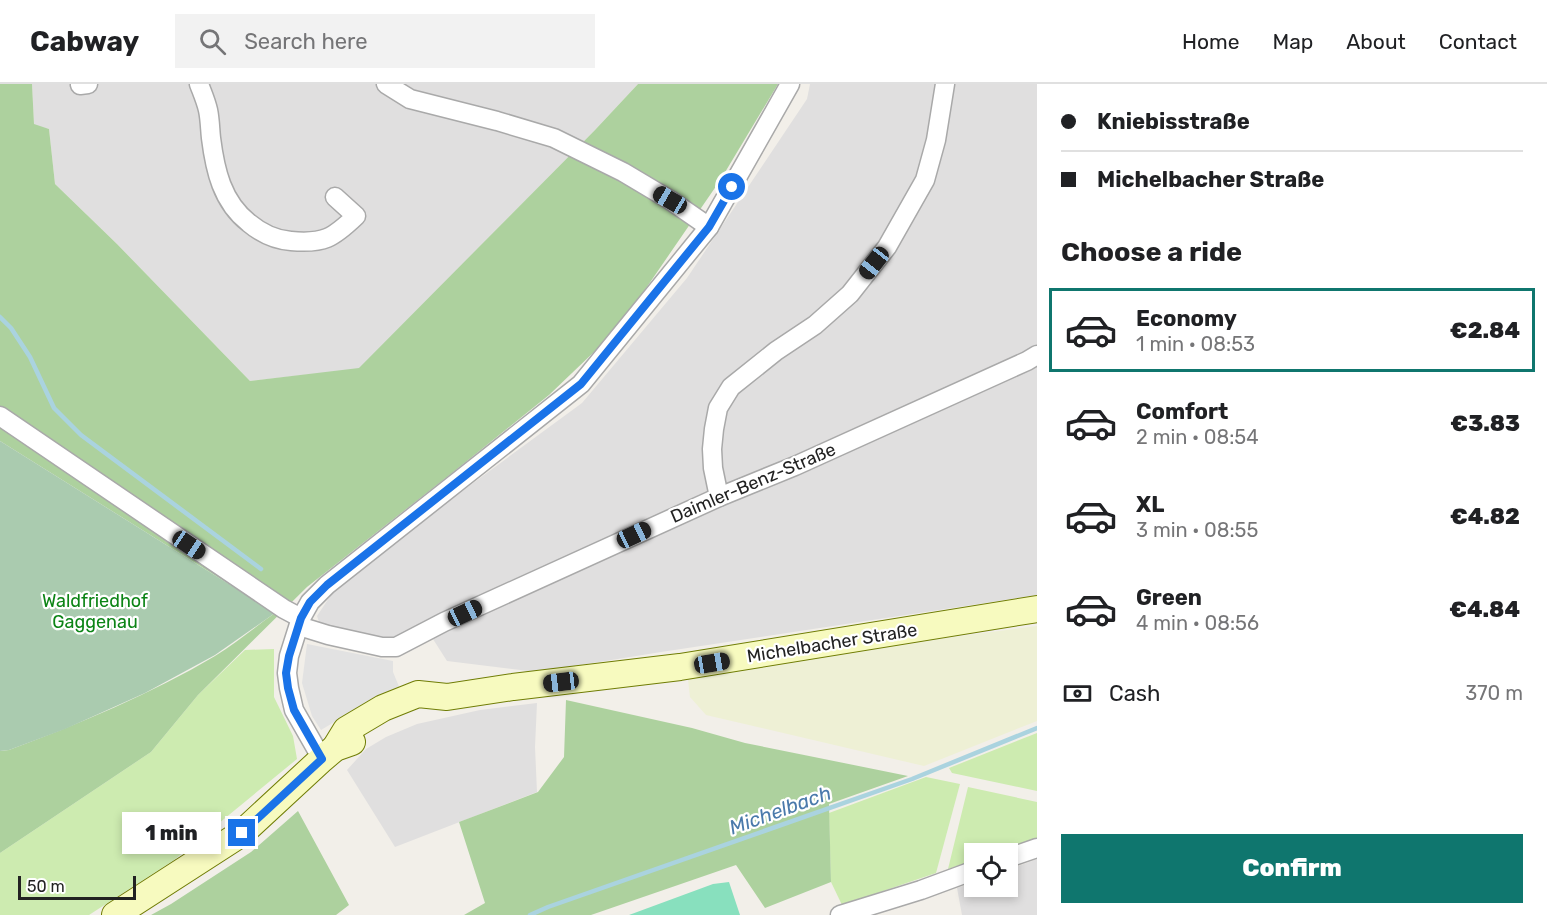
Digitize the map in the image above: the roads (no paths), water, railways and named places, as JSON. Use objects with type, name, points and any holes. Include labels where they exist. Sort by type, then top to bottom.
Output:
[{"type":"main road","name":"Michelbacher Straße","points":[[116,915],[242,833],[329,753],[346,730],[383,708],[418,694],[447,697],[701,664],[1037,609]]},
{"type":"street","points":[[199,84],[208,111],[215,162],[221,186],[229,202],[240,216],[258,230],[282,240],[322,241],[339,232],[357,216],[335,197]]},
{"type":"street","points":[[386,84],[410,99],[554,138],[623,172],[709,227]]},
{"type":"street","points":[[329,753],[294,710],[286,673],[300,622],[310,602],[327,585],[581,384],[709,227],[790,84]]},
{"type":"street","points":[[719,497],[712,449],[718,408],[732,387],[776,351],[815,325],[850,294],[887,247],[925,180],[936,140],[945,84]]},
{"type":"street","name":"Daimler-Benz-Straße","points":[[0,416],[300,622],[328,635],[382,647],[396,647],[444,622],[719,497],[795,466],[1037,355]]},
{"type":"street","points":[[1018,855],[1037,848]]},
{"type":"street","points":[[840,915],[964,874]]},
{"type":"waterway","points":[[0,317],[11,328],[30,357],[54,408],[81,435],[261,569]]},
{"type":"waterway","name":"Michelbach","points":[[530,915],[912,779],[1037,728]]},
{"type":"park label","name":"Waldfriedhof Gaggenau","points":[[95,611]]}]
